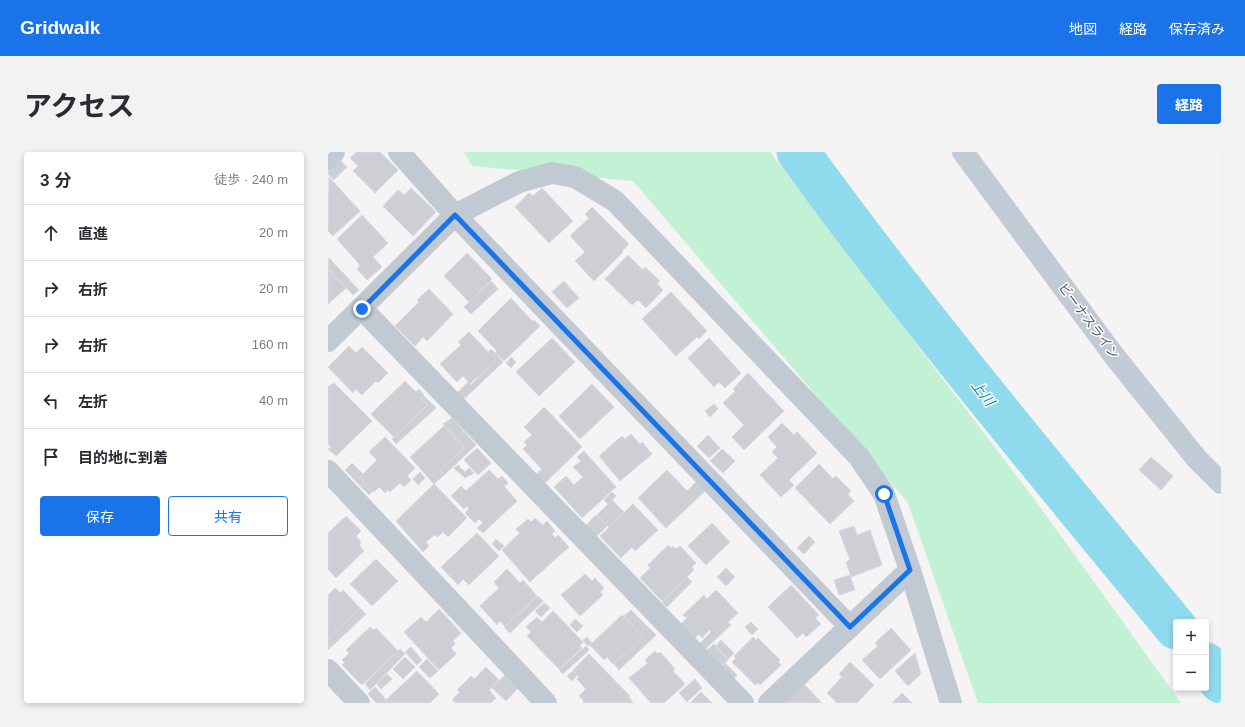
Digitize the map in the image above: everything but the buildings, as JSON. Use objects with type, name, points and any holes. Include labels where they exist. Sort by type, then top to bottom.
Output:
[{"type":"main road","name":"ビーナスライン","points":[[963,152],[1115,357],[1197,459],[1221,483]]},
{"type":"street","points":[[328,158],[334,152]]},
{"type":"street","points":[[399,152],[455,215],[850,627]]},
{"type":"street","points":[[328,341],[362,309],[455,215],[519,182],[552,173],[575,178],[615,201],[859,457],[884,494],[910,570],[951,703]]},
{"type":"street","points":[[362,309],[743,703]]},
{"type":"street","points":[[328,471],[546,703]]},
{"type":"street","points":[[769,703],[910,570]]},
{"type":"street","points":[[328,670],[359,703]]},
{"type":"green space","points":[[464,152],[770,152],[1035,500],[1181,703],[978,703],[908,503],[633,181],[472,166]]},
{"type":"waterway","name":"上川","points":[[798,152],[936,333],[1031,452],[1173,624]]},
{"type":"waterway","name":"上川","points":[[1209,668],[1221,682]]},
{"type":"route","points":[[362,309],[455,215],[850,627],[910,570],[884,494]]}]
